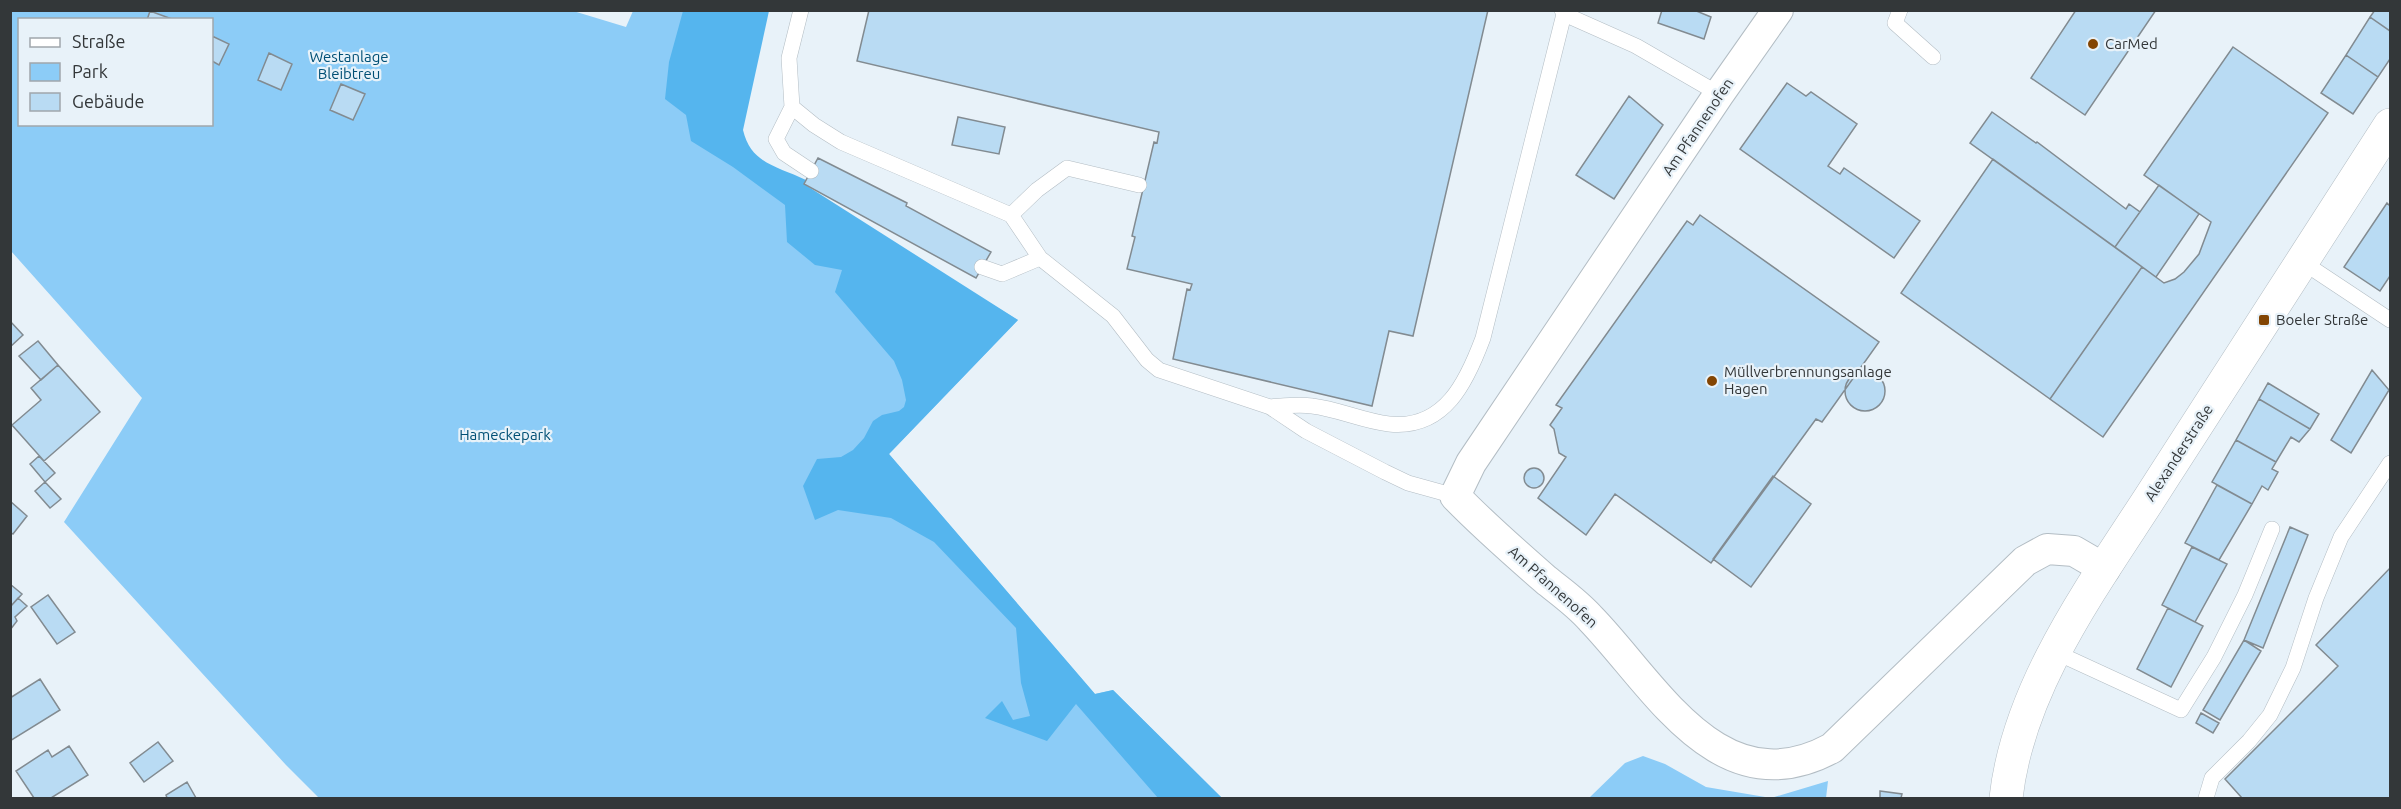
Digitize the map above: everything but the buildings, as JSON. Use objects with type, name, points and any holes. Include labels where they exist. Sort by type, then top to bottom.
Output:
[{"type":"main road","name":"Alexanderstraße","points":[[2006,798],[2020,734],[2035,692],[2055,652],[2105,569],[2301,261],[2391,125]]},
{"type":"street","name":"Am Pfannenofen","points":[[1778,10],[1471,462],[1455,496],[1483,525],[1590,617],[1616,645],[1670,716],[1697,743],[1727,763],[1749,769],[1773,771],[1789,769],[1819,758],[2025,561],[2047,549],[2074,551],[2105,569]]},
{"type":"lane","points":[[801,10],[789,58],[792,107],[776,139],[783,153],[811,171]]},
{"type":"lane","points":[[1900,10],[1895,22],[1933,57]]},
{"type":"lane","points":[[1270,407],[1311,406],[1390,424],[1429,417],[1446,406],[1459,390],[1472,369],[1483,338],[1563,12],[1636,46],[1719,94]]},
{"type":"lane","points":[[792,107],[814,125],[841,142],[1011,215],[1040,258],[1113,316],[1147,360],[1159,370],[1270,407],[1306,431],[1385,472],[1408,483],[1455,496]]},
{"type":"lane","points":[[1011,215],[1037,190],[1067,168],[1139,185]]},
{"type":"lane","points":[[982,267],[1002,274],[1040,258]]},
{"type":"lane","points":[[2301,261],[2391,320]]},
{"type":"lane","points":[[2206,798],[2212,778],[2270,715],[2293,668],[2316,598],[2341,537],[2391,463]]},
{"type":"lane","points":[[2055,652],[2181,710],[2219,647],[2245,595],[2272,529]]},
{"type":"green space","name":"Hameckepark","points":[[570,10],[626,27],[633,11],[729,11],[702,129],[1018,320],[889,454],[1095,694],[1113,690],[1222,798],[319,798],[286,765],[64,522],[142,398],[11,251],[10,11]]},
{"type":"green space","points":[[1643,756],[1665,764],[1706,787],[1771,798],[1589,798],[1625,763]]},
{"type":"green space","points":[[1828,781],[1826,798],[1771,798]]},
{"type":"shaded area","points":[[683,11],[769,11],[743,130],[752,150],[775,167],[806,180],[804,184],[1018,320],[889,454],[1095,694],[1113,690],[1222,798],[1158,798],[1076,704],[1047,741],[985,718],[1002,701],[1013,720],[1030,716],[1021,683],[1016,628],[934,542],[891,518],[838,510],[815,520],[803,486],[817,459],[841,457],[853,450],[864,438],[873,421],[904,407],[906,400],[902,380],[894,361],[835,292],[842,270],[815,265],[787,242],[785,205],[733,167],[691,141],[686,115],[665,99],[669,62]]},
{"type":"place","name":"CarMed","points":[[2093,44]]},
{"type":"place","name":"Boeler Straße","points":[[2264,320]]},
{"type":"place","name":"Müllverbrennungsanlage Hagen","points":[[1712,381]]},
{"type":"park label","name":"Westanlage Bleibtreu","points":[[349,66]]}]
